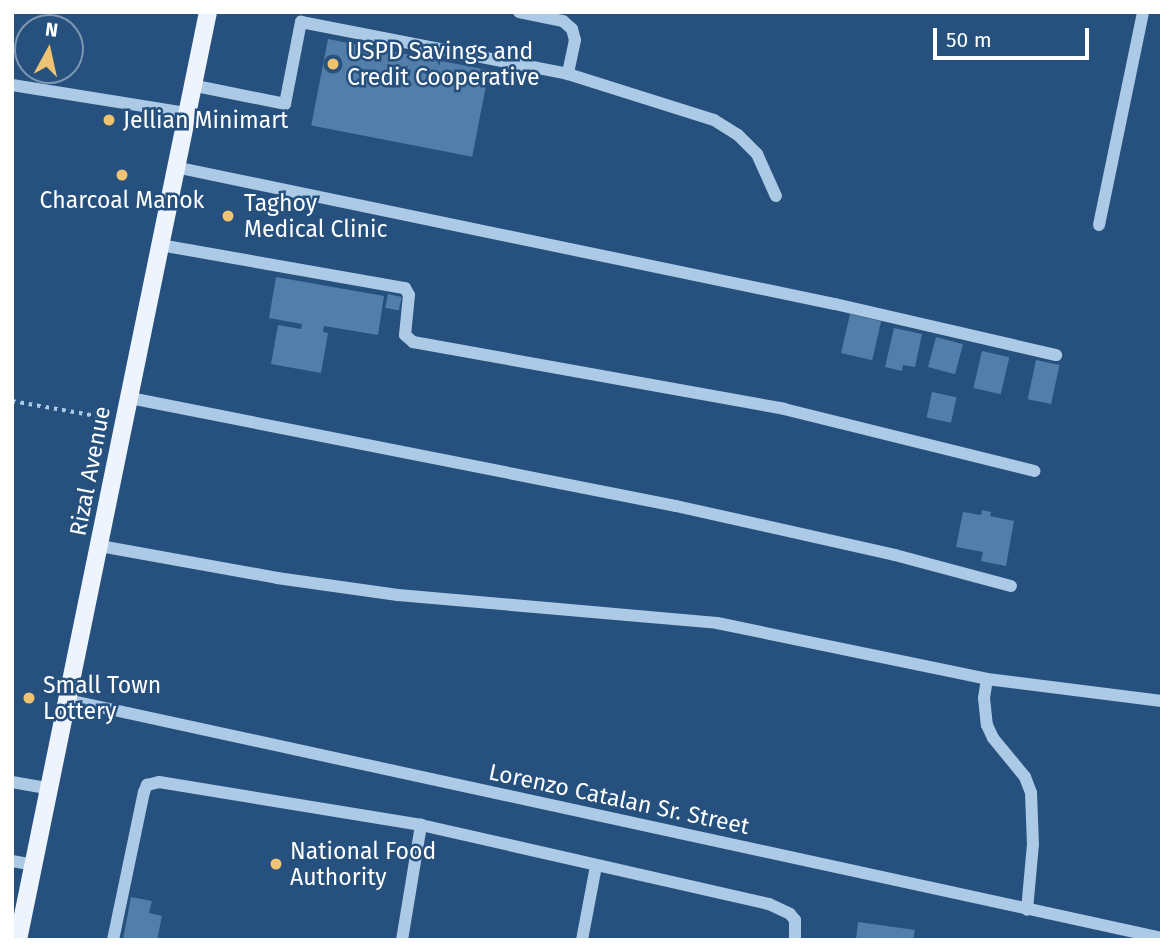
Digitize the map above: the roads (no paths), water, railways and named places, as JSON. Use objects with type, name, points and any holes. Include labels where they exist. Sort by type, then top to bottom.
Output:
[{"type":"main road","name":"Rizal Avenue","points":[[18,940],[208,12]]},
{"type":"street","points":[[519,12],[563,21],[572,29],[575,40],[568,74]]},
{"type":"street","points":[[1099,225],[1143,12]]},
{"type":"street","points":[[191,85],[285,104],[301,22],[568,74],[714,120],[737,135],[757,154],[776,196]]},
{"type":"street","points":[[12,85],[186,113]]},
{"type":"street","points":[[175,167],[835,304],[1056,355]]},
{"type":"street","points":[[160,245],[405,288],[409,295],[405,335],[413,342],[784,409],[1034,471]]},
{"type":"street","points":[[130,398],[676,506],[895,555],[1011,586]]},
{"type":"street","points":[[100,546],[277,578],[398,595],[717,623],[987,679],[1162,701]]},
{"type":"street","points":[[987,679],[984,698],[987,725],[993,738],[1025,777],[1031,793],[1033,844],[1027,910]]},
{"type":"street","name":"Lorenzo Catalan Sr. Street","points":[[68,700],[1027,910],[1128,936],[1162,939]]},
{"type":"street","points":[[12,782],[50,789]]},
{"type":"street","points":[[113,940],[137,818],[144,792],[153,782],[421,825],[769,904],[790,914],[795,920],[795,940]]},
{"type":"street","points":[[402,940],[421,825]]},
{"type":"street","points":[[12,860],[34,865]]},
{"type":"street","points":[[582,940],[596,866]]},
{"type":"place","name":"USPD Savings and Credit Cooperative","points":[[333,64]]},
{"type":"place","name":"Jellian Minimart","points":[[109,120]]},
{"type":"place","name":"Charcoal Manok","points":[[122,175]]},
{"type":"place","name":"Taghoy Medical Clinic","points":[[228,216]]},
{"type":"place","name":"Small Town Lottery","points":[[29,698]]},
{"type":"place","name":"National Food Authority","points":[[276,864]]}]
